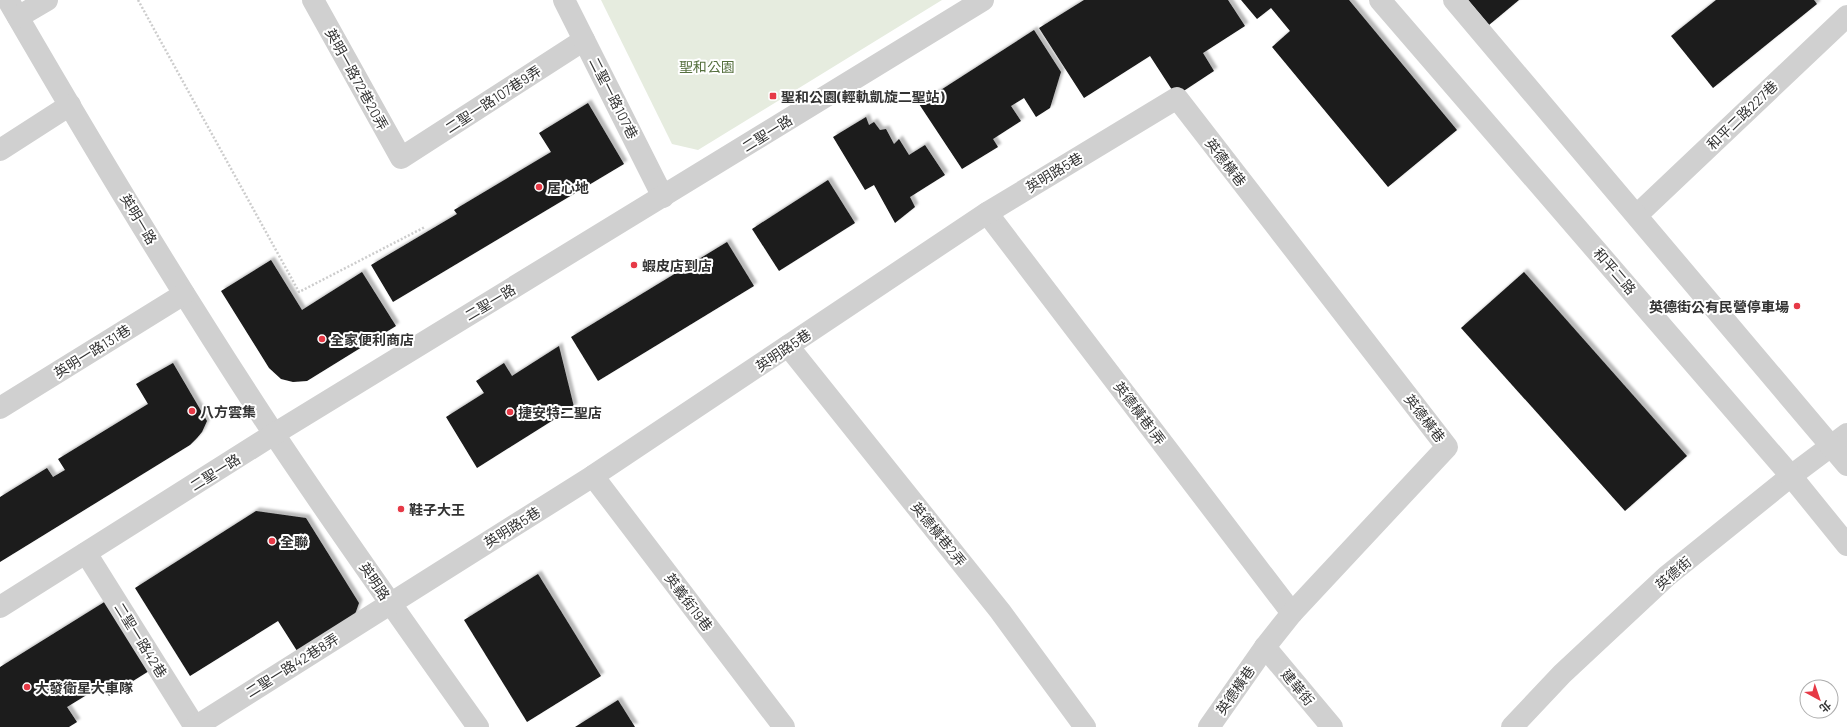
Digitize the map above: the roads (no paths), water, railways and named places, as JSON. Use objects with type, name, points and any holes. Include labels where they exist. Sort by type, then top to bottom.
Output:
[{"type":"street","points":[[13,8],[46,0]]},
{"type":"street","name":"英明一路72巷20弄","points":[[313,0],[401,158]]},
{"type":"street","name":"二聖一路107巷","points":[[564,0],[663,196]]},
{"type":"street","name":"二聖一路","points":[[0,607],[274,434],[983,0]]},
{"type":"street","name":"和平二路","points":[[1380,0],[1791,476],[1847,545]]},
{"type":"street","points":[[1454,0],[1637,215],[1839,440],[1847,466]]},
{"type":"street","name":"英明一路","points":[[13,8],[184,294],[274,434]]},
{"type":"street","name":"和平二路227巷","points":[[1637,215],[1847,16]]},
{"type":"street","name":"二聖一路107巷9弄","points":[[401,158],[584,40]]},
{"type":"street","name":"英明路5巷","points":[[390,603],[594,476],[987,213],[1177,98]]},
{"type":"street","name":"英德橫巷","points":[[1177,98],[1447,447],[1292,613],[1265,647],[1209,727]]},
{"type":"street","points":[[0,150],[70,105]]},
{"type":"street","name":"英德橫巷1弄","points":[[987,213],[1292,613]]},
{"type":"street","name":"英明一路131巷","points":[[0,408],[184,294]]},
{"type":"street","name":"英德橫巷2弄","points":[[788,346],[1000,611],[1085,727]]},
{"type":"street","name":"英明路","points":[[274,434],[390,603],[478,727]]},
{"type":"street","name":"英德街","points":[[1512,727],[1562,674],[1667,576],[1791,476],[1839,440]]},
{"type":"street","name":"英義街19巷","points":[[594,476],[784,727]]},
{"type":"street","name":"二聖一路42巷","points":[[86,553],[195,727]]},
{"type":"street","name":"二聖一路42巷8弄","points":[[195,727],[390,603]]},
{"type":"street","name":"建華街","points":[[1265,647],[1332,727]]},
{"type":"place","name":"聖和公園(輕軌凱旋二聖站)","points":[[773,96]]},
{"type":"place","name":"居心地","points":[[539,187]]},
{"type":"place","name":"蝦皮店到店","points":[[634,265]]},
{"type":"place","name":"英德街公有民營停車場","points":[[1797,306]]},
{"type":"place","name":"全家便利商店","points":[[322,339]]},
{"type":"place","name":"八方雲集","points":[[192,411]]},
{"type":"place","name":"捷安特二聖店","points":[[510,412]]},
{"type":"place","name":"鞋子大王","points":[[401,509]]},
{"type":"place","name":"全聯","points":[[272,541]]},
{"type":"place","name":"大發衛星大車隊","points":[[27,687]]},
{"type":"park label","name":"聖和公園","points":[[707,66]]}]
